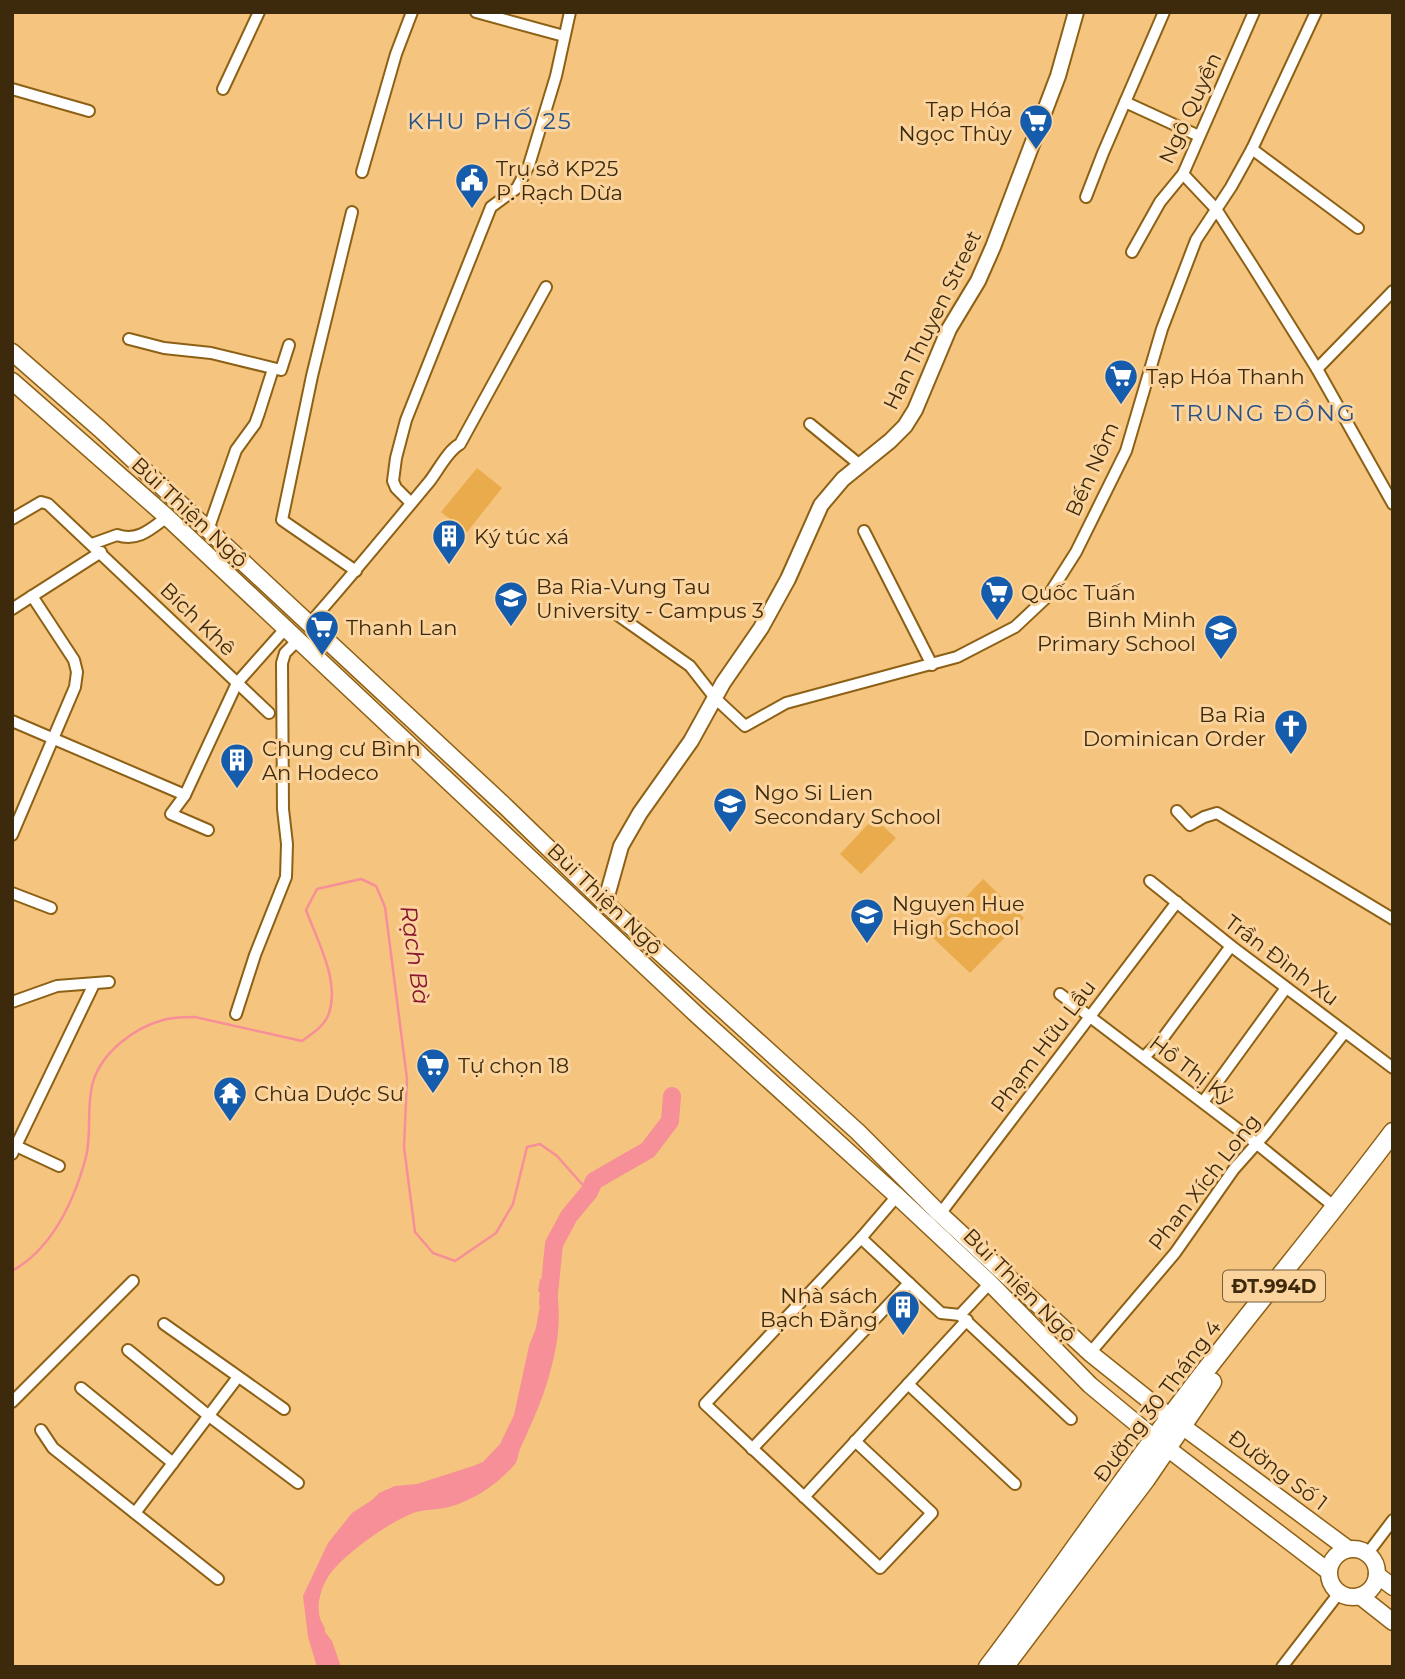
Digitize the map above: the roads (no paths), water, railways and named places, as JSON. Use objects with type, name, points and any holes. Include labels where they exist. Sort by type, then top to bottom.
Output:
[{"type":"main road","name":"Bùi Thiện Ngộ","points":[[12,352],[100,429],[606,903],[858,1132],[940,1214],[1090,1353],[1176,1422]]},
{"type":"main road","name":"Bùi Thiện Ngộ","points":[[12,381],[167,517],[752,1065],[990,1283],[1090,1385],[1160,1443]]},
{"type":"main road","points":[[291,635],[303,620]]},
{"type":"main road","points":[[557,882],[570,869]]},
{"type":"main road","points":[[752,1065],[766,1048]]},
{"type":"main road","name":"Đường 30 Tháng 4","points":[[1004,1667],[1040,1609],[1160,1443],[1393,1132]]},
{"type":"main road","name":"Đường 30 Tháng 4","points":[[1176,1422],[1393,1150]]},
{"type":"main road","points":[[990,1283],[1002,1270]]},
{"type":"main road","name":"Đường Số 1","points":[[1176,1422],[1348,1549]]},
{"type":"main road","points":[[1160,1443],[1328,1571]]},
{"type":"main road","points":[[1348,1549],[1368,1553],[1373,1559],[1377,1575],[1371,1589],[1360,1596],[1349,1597],[1339,1593],[1331,1585],[1328,1571],[1334,1558],[1348,1549]]},
{"type":"main road","points":[[1377,1575],[1393,1587]]},
{"type":"main road","points":[[1360,1596],[1393,1622]]},
{"type":"main road","name":"Đường 30 Tháng 4","points":[[988,1667],[1040,1609]]},
{"type":"street","points":[[223,89],[260,12]]},
{"type":"street","points":[[362,172],[396,54],[412,12]]},
{"type":"street","points":[[476,12],[564,36]]},
{"type":"street","points":[[411,503],[396,488],[393,481],[406,420],[491,207],[517,188],[529,165],[556,76],[570,12]]},
{"type":"street","name":"Han Thuyen Street","points":[[606,903],[621,846],[640,813],[691,741],[715,698],[761,628],[788,579],[821,505],[833,489],[890,441],[911,418],[949,329],[978,281],[1027,162],[1058,76],[1076,12]]},
{"type":"street","points":[[1086,197],[1164,12]]},
{"type":"street","name":"Ngô Quyền","points":[[1132,252],[1160,202],[1183,174],[1254,12]]},
{"type":"street","name":"Bến Nôm","points":[[715,698],[745,726],[786,703],[957,657],[1015,626],[1048,596],[1063,576],[1107,494],[1126,451],[1172,301],[1196,240],[1252,149],[1316,12]]},
{"type":"street","points":[[12,89],[89,111]]},
{"type":"street","points":[[1125,102],[1199,136]]},
{"type":"street","points":[[1252,149],[1358,228]]},
{"type":"street","points":[[1183,174],[1216,209],[1317,369],[1393,504]]},
{"type":"street","points":[[352,212],[312,376],[282,520],[356,571]]},
{"type":"street","points":[[303,620],[356,571],[464,438],[546,287]]},
{"type":"street","points":[[1317,369],[1393,291]]},
{"type":"street","points":[[128,339],[164,348],[211,353],[281,370],[289,345]]},
{"type":"street","points":[[208,530],[236,450],[255,424],[273,369]]},
{"type":"street","points":[[810,424],[860,465]]},
{"type":"street","name":"Bích Khê","points":[[12,519],[41,502],[48,504],[269,713]]},
{"type":"street","points":[[12,609],[117,535],[141,536],[167,517]]},
{"type":"street","points":[[864,531],[932,665]]},
{"type":"street","points":[[12,835],[75,687],[77,673],[75,660],[32,596]]},
{"type":"street","points":[[619,616],[690,666],[715,698]]},
{"type":"street","points":[[208,830],[171,814],[185,795],[237,683],[291,635]]},
{"type":"street","points":[[236,1014],[259,944],[286,877],[282,663],[291,635]]},
{"type":"street","points":[[12,721],[185,795]]},
{"type":"street","points":[[12,802],[23,808]]},
{"type":"street","points":[[1177,811],[1190,825],[1217,813],[1393,919]]},
{"type":"street","name":"Trần Đình Xu","points":[[1150,881],[1231,946],[1393,1068]]},
{"type":"street","points":[[12,893],[51,908]]},
{"type":"street","name":"Phạm Hữu Lầu","points":[[940,1214],[1177,902]]},
{"type":"street","points":[[1144,1057],[1163,1038],[1231,946]]},
{"type":"street","points":[[12,1002],[57,986],[109,982]]},
{"type":"street","points":[[59,1167],[14,1150],[94,984]]},
{"type":"street","points":[[1203,1102],[1286,988]]},
{"type":"street","name":"Hồ Thị Kỷ","points":[[1060,993],[1256,1143],[1336,1208]]},
{"type":"street","name":"Phan Xích Long","points":[[1090,1353],[1175,1253],[1234,1169],[1345,1032]]},
{"type":"street","points":[[855,1441],[932,1513],[880,1568],[705,1404],[897,1196]]},
{"type":"street","points":[[861,1238],[941,1313],[963,1318],[1072,1419]]},
{"type":"street","points":[[12,1402],[133,1281]]},
{"type":"street","points":[[752,1449],[909,1283]]},
{"type":"street","points":[[804,1497],[908,1384],[990,1283]]},
{"type":"street","points":[[164,1324],[284,1409]]},
{"type":"street","points":[[128,1350],[298,1483]]},
{"type":"street","points":[[135,1513],[238,1377]]},
{"type":"street","points":[[908,1384],[1015,1484]]},
{"type":"street","points":[[81,1388],[173,1462]]},
{"type":"street","points":[[41,1430],[53,1448],[218,1579]]},
{"type":"street","points":[[1368,1553],[1393,1520]]},
{"type":"street","points":[[1282,1667],[1339,1593]]},
{"type":"waterway","name":"Rạch Bà","points":[[12,1271],[39,1250],[60,1222],[68,1206],[86,1157],[93,1082],[111,1051],[141,1029],[179,1017],[195,1017],[302,1041],[325,1022],[332,1001],[326,961],[306,910],[317,889],[361,879],[376,886],[385,907],[407,1079],[404,1147],[415,1232],[433,1253],[455,1261],[496,1233],[513,1204],[527,1147],[540,1144],[557,1156],[589,1192]]},
{"type":"waterway","name":"Rạch Bà","points":[[548,1303],[554,1244],[569,1216],[589,1192],[594,1181],[648,1150],[670,1121],[672,1096]]},
{"type":"place","name":"Tạp Hóa Ngọc Thùy","points":[[1036,151]]},
{"type":"place","name":"Trụ sở KP25 P. Rạch Dừa","points":[[472,210]]},
{"type":"place","name":"Tạp Hóa Thanh","points":[[1121,406]]},
{"type":"place","name":"Ký túc xá","points":[[449,566]]},
{"type":"place","name":"Quốc Tuấn","points":[[997,622]]},
{"type":"place","name":"Ba Ria-Vung Tau University - Campus 3","points":[[511,628]]},
{"type":"place","name":"Thanh Lan","points":[[322,657]]},
{"type":"place","name":"Binh Minh Primary School","points":[[1221,661]]},
{"type":"place","name":"Ba Ria Dominican Order","points":[[1291,756]]},
{"type":"place","name":"Chung cư Bình An Hodeco","points":[[237,790]]},
{"type":"place","name":"Ngo Si Lien Secondary School","points":[[730,834]]},
{"type":"place","name":"Nguyen Hue High School","points":[[867,945]]},
{"type":"place","name":"Tự chọn 18","points":[[433,1095]]},
{"type":"place","name":"Chùa Dược Sư","points":[[230,1123]]},
{"type":"place","name":"Nhà sách Bạch Đằng","points":[[903,1337]]},
{"type":"district","name":"KHU PHỐ 25","points":[[490,121]]},
{"type":"district","name":"TRUNG ĐỒNG","points":[[1264,413]]}]
